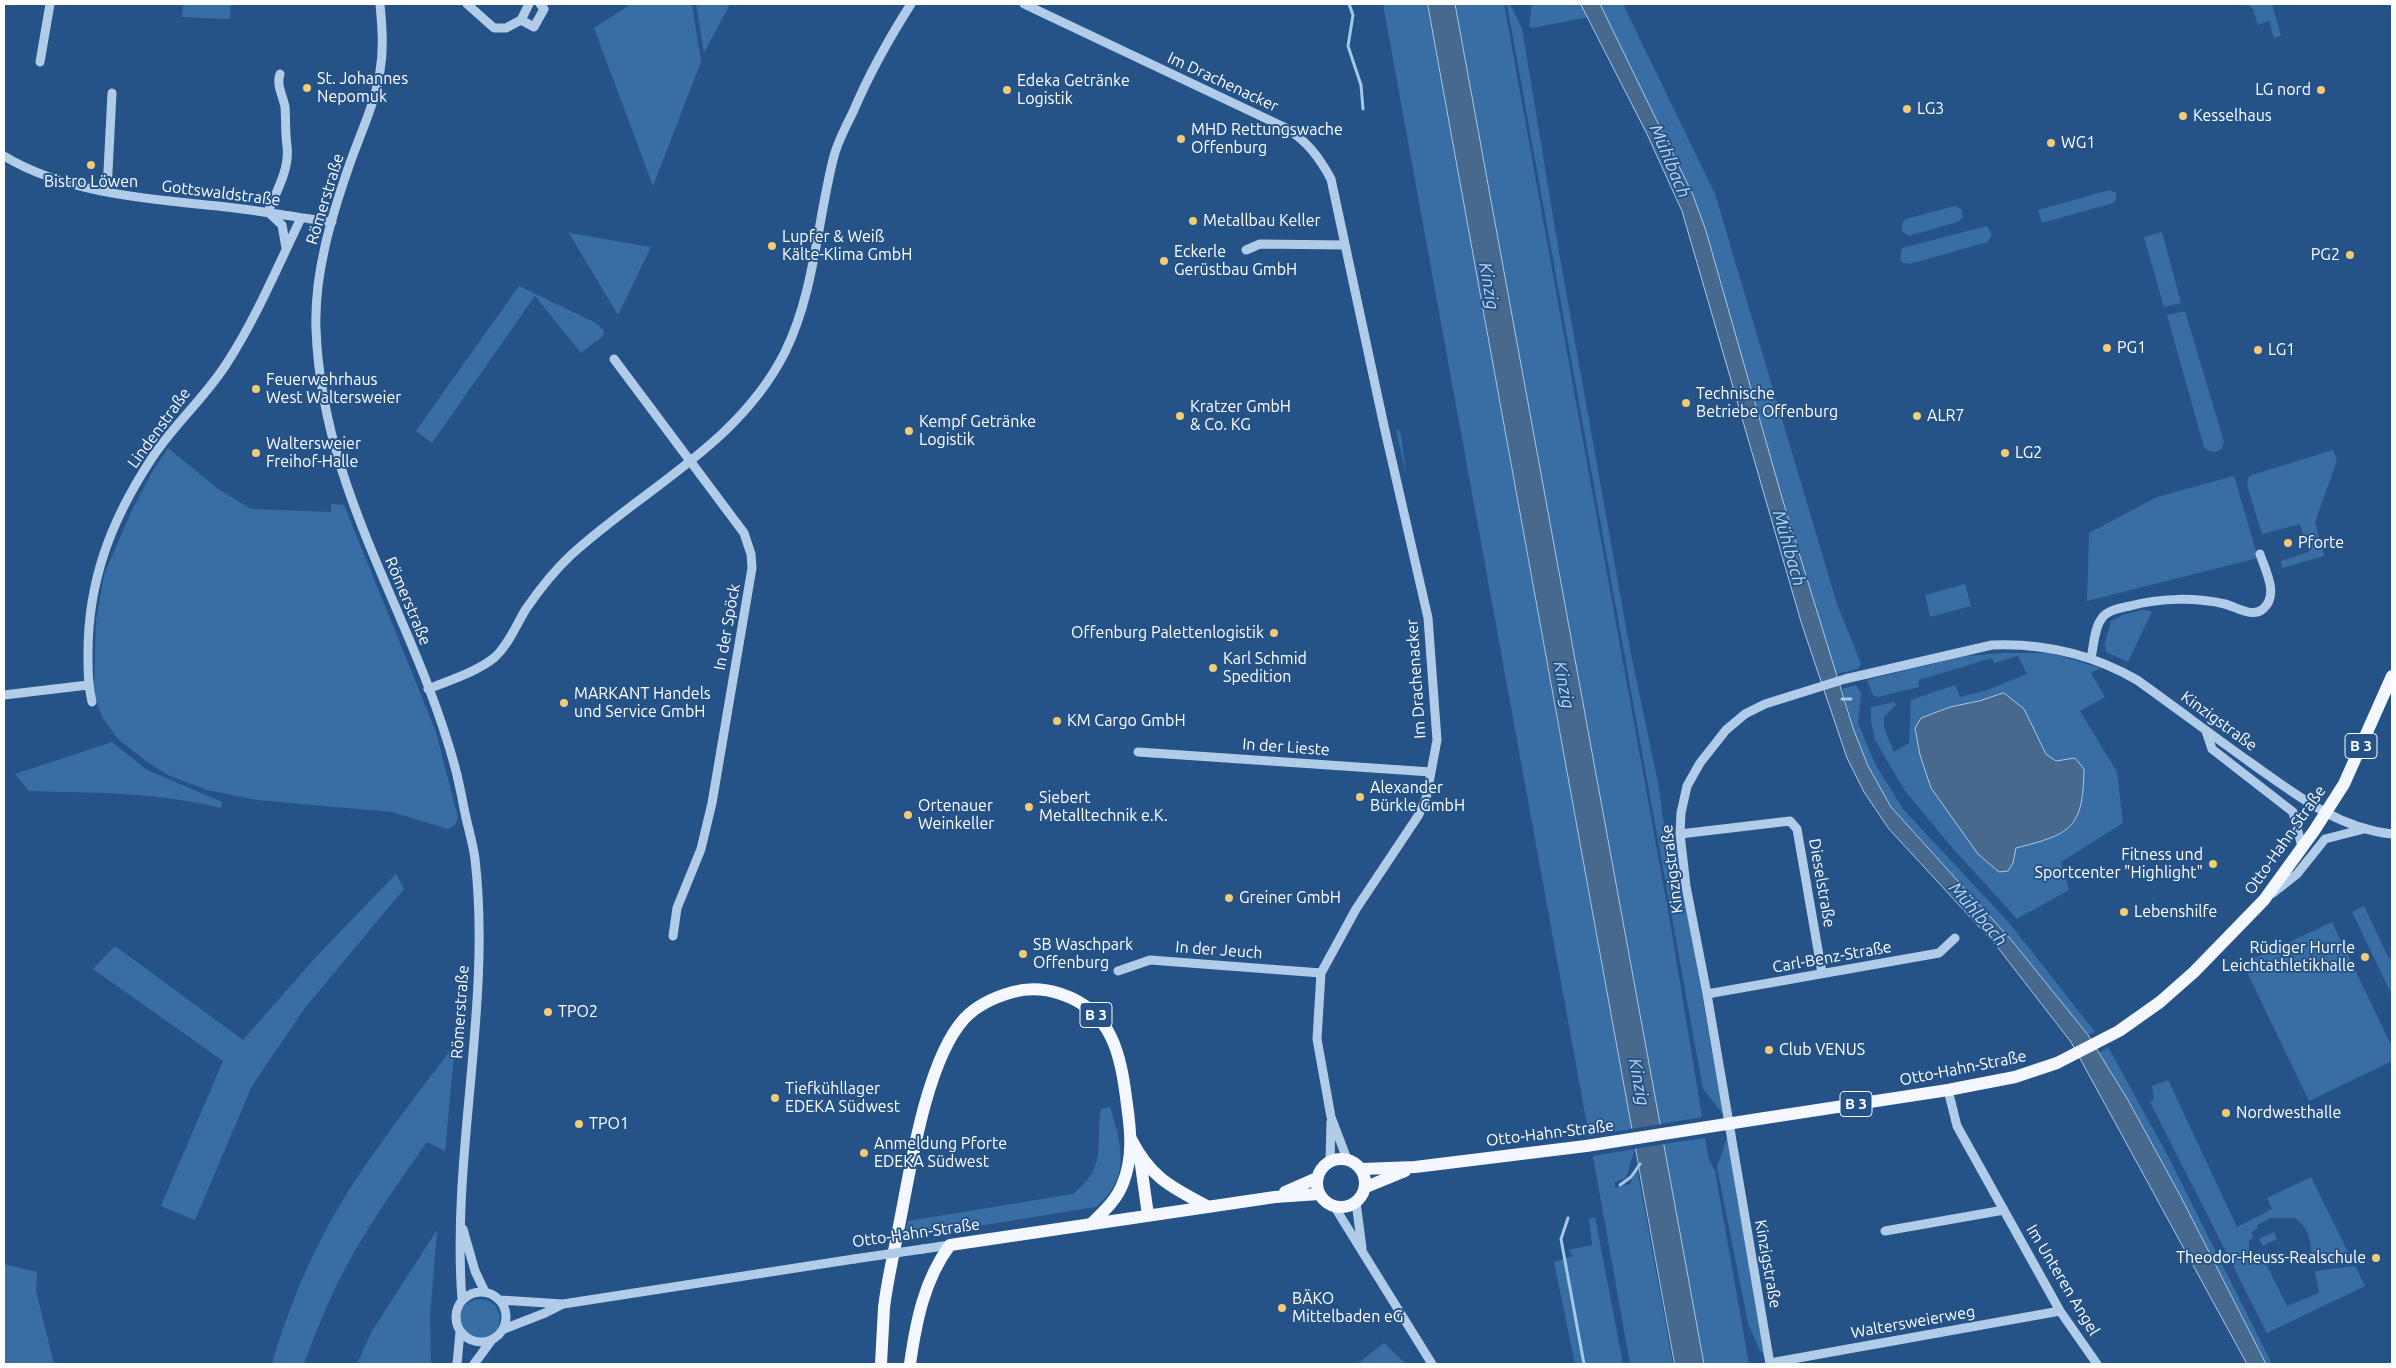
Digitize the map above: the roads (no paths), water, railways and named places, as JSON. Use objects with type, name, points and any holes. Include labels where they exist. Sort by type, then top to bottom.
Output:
[{"type":"main road","name":"Otto-Hahn-Straße","points":[[1362,1170],[1415,1168],[1586,1146],[1948,1090],[2015,1077],[2056,1063],[2114,1034],[2160,1002],[2194,972],[2264,900],[2326,813],[2348,777],[2392,676]]},
{"type":"main road","name":"B 3","points":[[881,1364],[884,1306],[910,1172],[936,1069],[945,1047],[963,1020],[995,998],[1019,991],[1056,992],[1076,999],[1089,1008],[1100,1019],[1111,1035],[1118,1053],[1126,1093],[1131,1139],[1123,1184],[1115,1199],[1090,1224]]},
{"type":"main road","name":"B 3","points":[[1131,1139],[1139,1156],[1159,1179],[1207,1206]]},
{"type":"main road","name":"B 3","points":[[1139,1156],[1148,1215]]},
{"type":"main road","points":[[1317,1178],[1319,1194],[1323,1200],[1334,1206],[1349,1206],[1356,1202],[1366,1187],[1362,1170],[1347,1159],[1330,1161]]},
{"type":"main road","name":"Otto-Hahn-Straße","points":[[1275,1197],[1317,1178],[1320,1171],[1330,1161]]},
{"type":"main road","name":"Otto-Hahn-Straße","points":[[1366,1187],[1415,1168]]},
{"type":"main road","name":"Otto-Hahn-Straße","points":[[950,1244],[1207,1206],[1275,1197],[1319,1194]]},
{"type":"main road","points":[[910,1364],[920,1313],[931,1274],[950,1244]]},
{"type":"street","points":[[40,62],[50,4]]},
{"type":"street","name":"Römerstraße","points":[[380,4],[382,45],[379,76],[371,107],[349,167],[323,254],[316,310],[321,391],[339,466],[360,524],[428,689],[455,766],[475,858],[479,958],[460,1219],[459,1266],[462,1300]]},
{"type":"street","points":[[467,4],[494,28],[506,28],[522,20],[529,4]]},
{"type":"street","points":[[522,20],[534,27],[544,9],[540,4]]},
{"type":"street","points":[[428,689],[467,673],[495,657],[502,650],[526,610],[552,573],[571,555],[633,505],[692,462],[747,409],[785,352],[798,320],[807,287],[835,155],[875,62],[911,4]]},
{"type":"street","name":"Im Drachenacker","points":[[1024,4],[1260,115],[1301,138],[1312,148],[1331,179],[1344,245],[1428,618],[1437,740],[1426,799],[1418,816],[1356,909],[1321,973],[1317,1039],[1331,1117],[1347,1159]]},
{"type":"street","points":[[280,74],[278,80],[285,108],[284,137],[287,146],[285,171],[268,212],[282,225],[286,248]]},
{"type":"street","points":[[107,191],[112,93]]},
{"type":"street","name":"Gottswaldstraße","points":[[4,156],[28,171],[107,191],[170,202],[268,212],[332,222]]},
{"type":"street","name":"Lindenstraße","points":[[92,702],[88,685],[90,604],[106,546],[150,461],[227,363],[301,218]]},
{"type":"street","points":[[1246,250],[1260,244],[1344,245]]},
{"type":"street","name":"In der Spöck","points":[[614,359],[744,533],[751,554],[752,568],[712,803],[701,849],[677,908],[673,936]]},
{"type":"street","points":[[2091,658],[2098,623],[2104,615],[2127,607],[2165,600],[2182,600],[2224,604],[2252,613],[2259,612],[2265,608],[2271,596],[2260,554]]},
{"type":"street","name":"Kinzigstraße","points":[[1770,1364],[1707,994],[1686,886],[1680,834],[1686,786],[1700,763],[1726,730],[1745,714],[1765,704],[1845,679],[1992,645],[2016,644],[2051,648],[2091,658],[2118,669],[2137,680],[2303,799],[2326,813],[2364,829]]},
{"type":"street","points":[[4,695],[88,685]]},
{"type":"street","points":[[2206,731],[2212,749],[2293,812],[2302,847]]},
{"type":"street","name":"In der Lieste","points":[[1138,752],[1431,772]]},
{"type":"street","name":"Dieselstraße","points":[[1680,834],[1790,821],[1797,829],[1822,974]]},
{"type":"street","points":[[2264,900],[2297,874],[2325,839],[2364,829],[2392,834]]},
{"type":"street","name":"Carl-Benz-Straße","points":[[1707,994],[1939,953],[1955,938]]},
{"type":"street","name":"In der Jeuch","points":[[1118,971],[1150,960],[1321,973]]},
{"type":"street","name":"Im Unteren Angel","points":[[1948,1090],[1957,1126],[2060,1311],[2097,1364]]},
{"type":"street","name":"Im Drachenacker","points":[[1330,1161],[1331,1117]]},
{"type":"street","points":[[1356,1202],[1363,1251]]},
{"type":"street","points":[[1334,1206],[1432,1364]]},
{"type":"street","points":[[1885,1231],[2004,1210]]},
{"type":"street","name":"Römerstraße","points":[[460,1219],[473,1265],[486,1292]]},
{"type":"street","name":"Otto-Hahn-Straße","points":[[500,1300],[562,1304],[950,1244]]},
{"type":"street","points":[[457,1364],[460,1332],[455,1316],[462,1300],[477,1292],[486,1292],[500,1300],[507,1316],[504,1329],[491,1340],[474,1364]]},
{"type":"street","name":"Otto-Hahn-Straße","points":[[504,1329],[545,1313],[562,1304]]},
{"type":"street","name":"Waltersweierweg","points":[[1770,1364],[2060,1311]]},
{"type":"street","points":[[460,1332],[474,1342],[491,1340]]},
{"type":"water","name":"Kinzig","points":[[1428,4],[1455,4],[1704,1364],[1675,1364]]},
{"type":"water","name":"Mühlbach","points":[[1581,4],[1600,4],[1693,195],[1706,231],[1783,501],[1853,728],[1868,766],[1891,807],[2013,942],[2088,1035],[2128,1100],[2181,1197],[2266,1364],[2247,1364],[2071,1042],[1995,944],[1889,829],[1864,792],[1847,758],[1802,625],[1682,211],[1647,134]]},
{"type":"water","points":[[2004,693],[2024,709],[2046,754],[2056,761],[2075,758],[2084,769],[2081,805],[2077,817],[2070,826],[2050,838],[2016,848],[2013,863],[2008,871],[1999,872],[1978,854],[1931,788],[1920,755],[1915,728],[1921,718],[1950,707]]},
{"type":"waterway","points":[[1349,4],[1353,15],[1348,46],[1361,85],[1363,109]]},
{"type":"waterway","points":[[1842,699],[1851,699]]},
{"type":"waterway","points":[[1620,1185],[1631,1177],[1640,1164]]},
{"type":"waterway","points":[[1568,1218],[1561,1239],[1584,1364]]},
{"type":"place","name":"St. Johannes Nepomuk","points":[[307,88]]},
{"type":"place","name":"Edeka Getränke Logistik","points":[[1007,90]]},
{"type":"place","name":"LG nord","points":[[2321,90]]},
{"type":"place","name":"LG3","points":[[1907,109]]},
{"type":"place","name":"Kesselhaus","points":[[2183,116]]},
{"type":"place","name":"MHD Rettungswache Offenburg","points":[[1181,139]]},
{"type":"place","name":"WG1","points":[[2051,143]]},
{"type":"place","name":"Bistro Löwen","points":[[91,165]]},
{"type":"place","name":"Metallbau Keller","points":[[1193,221]]},
{"type":"place","name":"Lupfer & Weiß Kälte-Klima GmbH","points":[[772,246]]},
{"type":"place","name":"PG2","points":[[2350,255]]},
{"type":"place","name":"Eckerle Gerüstbau GmbH","points":[[1164,261]]},
{"type":"place","name":"PG1","points":[[2107,348]]},
{"type":"place","name":"LG1","points":[[2258,350]]},
{"type":"place","name":"Feuerwehrhaus West Waltersweier","points":[[256,389]]},
{"type":"place","name":"Technische Betriebe Offenburg","points":[[1686,403]]},
{"type":"place","name":"Kratzer GmbH & Co. KG","points":[[1180,416]]},
{"type":"place","name":"ALR7","points":[[1917,416]]},
{"type":"place","name":"Kempf Getränke Logistik","points":[[909,431]]},
{"type":"place","name":"Waltersweier Freihof-Halle","points":[[256,453]]},
{"type":"place","name":"LG2","points":[[2005,453]]},
{"type":"place","name":"Pforte","points":[[2288,543]]},
{"type":"place","name":"Offenburg Palettenlogistik","points":[[1274,633]]},
{"type":"place","name":"Karl Schmid Spedition","points":[[1213,668]]},
{"type":"place","name":"MARKANT Handels und Service GmbH","points":[[564,703]]},
{"type":"place","name":"KM Cargo GmbH","points":[[1057,721]]},
{"type":"place","name":"Alexander Bürkle GmbH","points":[[1360,797]]},
{"type":"place","name":"Siebert Metalltechnik e.K.","points":[[1029,807]]},
{"type":"place","name":"Ortenauer Weinkeller","points":[[908,815]]},
{"type":"place","name":"Fitness und Sportcenter \"Highlight\"","points":[[2213,864]]},
{"type":"place","name":"Greiner GmbH","points":[[1229,898]]},
{"type":"place","name":"Lebenshilfe","points":[[2124,912]]},
{"type":"place","name":"SB Waschpark Offenburg","points":[[1023,954]]},
{"type":"place","name":"Rüdiger Hurrle Leichtathletikhalle","points":[[2365,957]]},
{"type":"place","name":"TPO2","points":[[548,1012]]},
{"type":"place","name":"Club VENUS","points":[[1769,1050]]},
{"type":"place","name":"Tiefkühllager EDEKA Südwest","points":[[775,1098]]},
{"type":"place","name":"Nordwesthalle","points":[[2226,1113]]},
{"type":"place","name":"TPO1","points":[[579,1124]]},
{"type":"place","name":"Anmeldung Pforte EDEKA Südwest","points":[[864,1153]]},
{"type":"place","name":"Theodor-Heuss-Realschule","points":[[2376,1258]]},
{"type":"place","name":"BÄKO Mittelbaden eG","points":[[1282,1308]]}]
